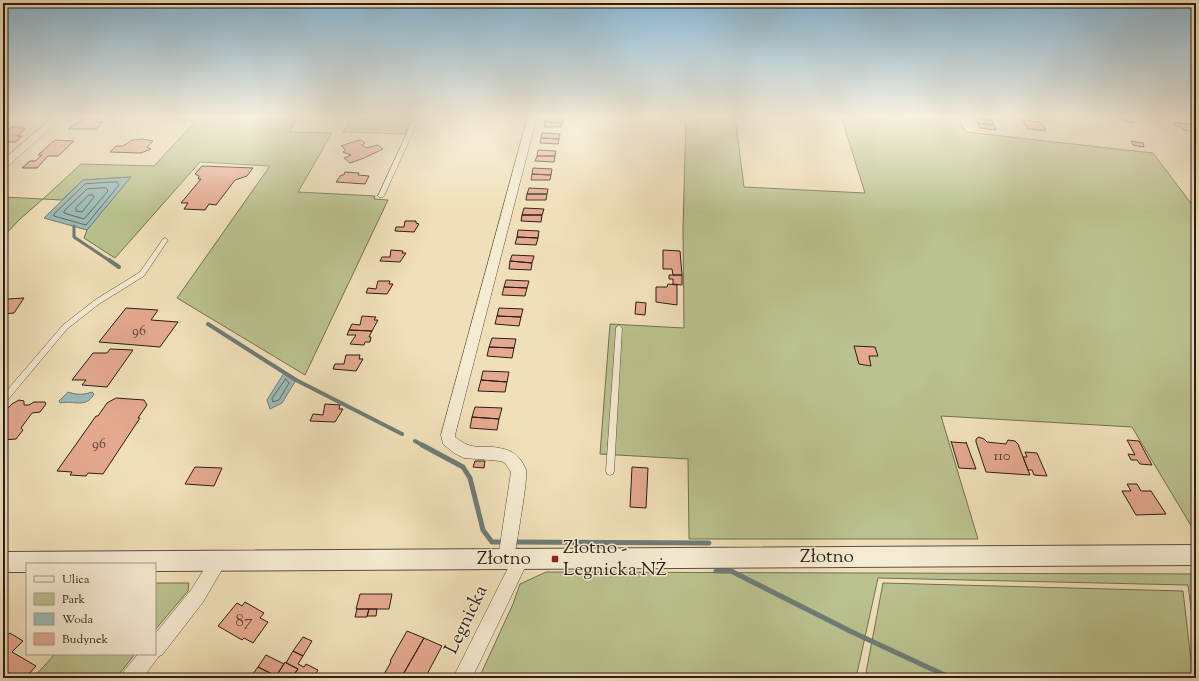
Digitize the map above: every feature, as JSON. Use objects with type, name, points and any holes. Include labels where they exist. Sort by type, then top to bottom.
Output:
[{"type":"street","points":[[3,165],[23,148]]},
{"type":"street","name":"Legnicka","points":[[462,678],[511,550],[519,472],[517,467],[506,455],[464,451],[448,440],[448,435],[525,148]]},
{"type":"street","name":"Złotno","points":[[3,562],[219,561],[511,550],[1196,555]]},
{"type":"street","points":[[156,647],[197,596],[219,561]]},
{"type":"street","points":[[131,678],[149,655]]},
{"type":"lane","points":[[381,196],[403,148]]},
{"type":"lane","points":[[3,400],[65,327],[96,302],[142,274],[165,240]]},
{"type":"lane","points":[[610,471],[619,328]]},
{"type":"green space","points":[[171,148],[323,148],[298,192],[375,196],[374,199],[388,200],[305,375],[177,298],[270,166],[200,162],[115,258],[84,238],[87,230],[130,177],[83,180],[62,200],[43,199],[81,164],[154,166]]},
{"type":"green space","points":[[685,148],[739,148],[744,187],[865,193],[851,148],[1107,148],[1153,153],[1196,210],[1196,534],[1132,427],[941,416],[978,539],[689,539],[688,459],[600,454],[610,324],[684,328],[683,229]]},
{"type":"green space","points":[[3,197],[43,199],[20,219],[3,237]]},
{"type":"green space","points":[[546,572],[1196,574],[1196,647],[1188,585],[878,578],[856,678],[479,678],[513,604],[520,584]]},
{"type":"green space","points":[[156,583],[189,583],[188,591],[156,629]]},
{"type":"green space","points":[[883,583],[1183,591],[1193,678],[865,678]]},
{"type":"green space","points":[[54,655],[134,655],[116,678],[33,678]]},
{"type":"water","points":[[131,177],[87,230],[44,218],[83,180]]},
{"type":"water","points":[[284,373],[296,380],[282,403],[270,409],[267,400]]},
{"type":"water","points":[[68,392],[74,394],[86,394],[92,392],[94,394],[91,399],[83,403],[60,403],[59,401]]},
{"type":"building","points":[[46,148],[67,148],[58,156],[48,156],[37,168],[22,168],[30,161],[35,161],[42,155],[38,155]]},
{"type":"building","points":[[114,148],[151,149],[141,153],[110,152]]},
{"type":"building","points":[[343,148],[383,149],[350,163],[344,158],[351,155],[343,152],[346,150]]},
{"type":"building","points":[[538,150],[556,151],[555,156],[537,156]]},
{"type":"building","points":[[537,156],[555,156],[554,162],[535,161]]},
{"type":"building","points":[[202,166],[253,168],[247,176],[235,180],[216,205],[209,204],[205,210],[184,209],[188,203],[181,203],[201,179],[198,179],[199,176],[195,174]]},
{"type":"building","points":[[533,168],[552,169],[551,175],[532,174]]},
{"type":"building","points":[[345,172],[359,173],[358,175],[369,176],[365,184],[336,182],[341,175],[344,175]]},
{"type":"building","points":[[532,174],[551,175],[550,180],[531,180]]},
{"type":"building","points":[[529,188],[548,189],[547,194],[527,194]]},
{"type":"building","points":[[527,194],[547,194],[546,200],[526,200]]},
{"type":"building","points":[[524,208],[544,209],[542,215],[522,215]]},
{"type":"building","points":[[522,215],[542,215],[541,222],[521,221]]},
{"type":"building","points":[[405,221],[416,221],[416,223],[419,224],[414,232],[395,231],[396,227],[404,227]]},
{"type":"building","points":[[518,230],[539,231],[538,238],[517,237]]},
{"type":"building","points":[[517,237],[538,238],[536,245],[515,244]]},
{"type":"building","points":[[391,250],[403,251],[402,253],[406,253],[400,262],[380,261],[382,257],[390,257]]},
{"type":"building","points":[[663,250],[680,251],[682,275],[673,275],[672,269],[663,269]]},
{"type":"building","points":[[512,255],[534,256],[532,263],[510,261]]},
{"type":"building","points":[[510,261],[532,263],[531,270],[509,269]]},
{"type":"building","points":[[669,275],[682,275],[682,285],[673,284],[673,279],[669,279]]},
{"type":"building","points":[[506,280],[529,281],[527,288],[504,287]]},
{"type":"building","points":[[378,281],[390,281],[389,284],[393,284],[387,294],[366,293],[368,288],[376,289]]},
{"type":"building","points":[[668,284],[677,285],[677,305],[656,302],[656,287],[667,287]]},
{"type":"building","points":[[504,287],[527,288],[525,296],[502,295]]},
{"type":"building","points":[[24,298],[14,313],[3,314],[3,306],[8,299]]},
{"type":"building","points":[[636,302],[646,303],[645,315],[635,314]]},
{"type":"building","points":[[126,308],[158,310],[151,320],[178,322],[160,347],[99,342]]},
{"type":"building","points":[[499,308],[523,309],[521,317],[497,316]]},
{"type":"building","points":[[362,316],[376,317],[374,320],[378,320],[372,331],[349,330],[352,324],[360,325]]},
{"type":"building","points":[[497,316],[521,317],[519,326],[495,324]]},
{"type":"building","points":[[349,330],[372,331],[369,337],[371,337],[370,342],[365,342],[364,345],[350,344],[356,335],[347,335]]},
{"type":"building","points":[[492,338],[516,339],[514,348],[489,347]]},
{"type":"building","points":[[854,346],[875,347],[878,356],[869,356],[871,366],[859,364]]},
{"type":"building","points":[[489,347],[514,348],[512,358],[487,356]]},
{"type":"building","points":[[110,349],[133,350],[107,387],[82,385],[86,380],[72,380],[93,353],[107,353]]},
{"type":"building","points":[[346,355],[360,355],[359,359],[363,359],[356,371],[333,369],[335,364],[344,364]]},
{"type":"building","points":[[483,371],[509,372],[507,382],[481,380]]},
{"type":"building","points":[[481,380],[507,382],[505,392],[478,391]]},
{"type":"building","points":[[116,398],[144,400],[147,405],[103,474],[88,473],[86,476],[70,475],[72,472],[57,471],[96,416],[98,416],[107,403]]},
{"type":"building","points":[[19,400],[24,401],[24,405],[29,405],[34,402],[45,402],[46,404],[40,412],[32,413],[21,428],[23,430],[16,439],[3,440],[3,413],[12,404]]},
{"type":"building","points":[[325,404],[340,405],[339,409],[343,409],[335,422],[310,421],[313,414],[323,415]]},
{"type":"building","points":[[475,407],[502,408],[499,419],[472,417]]},
{"type":"building","points":[[472,417],[499,419],[497,430],[470,428]]},
{"type":"building","points":[[979,437],[987,442],[1006,444],[1008,440],[1015,441],[1018,444],[1030,475],[986,472],[976,442],[976,439]]},
{"type":"building","points":[[1127,440],[1139,441],[1152,465],[1140,464],[1137,460],[1131,460],[1128,454],[1135,455]]},
{"type":"building","points":[[951,441],[966,442],[976,469],[959,468]]},
{"type":"building","points":[[1025,452],[1037,453],[1047,476],[1034,475],[1032,470],[1028,470],[1023,457],[1027,457]]},
{"type":"building","points":[[475,461],[485,461],[484,468],[473,467]]},
{"type":"building","points":[[195,467],[222,468],[214,486],[185,484]]},
{"type":"building","points":[[632,467],[648,468],[646,508],[630,507]]},
{"type":"building","points":[[1127,484],[1137,484],[1141,491],[1151,491],[1166,514],[1136,515],[1122,491],[1131,491]]},
{"type":"building","points":[[360,594],[392,594],[389,609],[356,609]]},
{"type":"building","points":[[245,602],[264,613],[260,618],[268,622],[253,643],[244,638],[242,640],[218,626],[237,603],[242,606]]},
{"type":"building","points":[[357,609],[369,609],[367,617],[355,617]]},
{"type":"building","points":[[369,609],[377,609],[376,616],[367,616]]},
{"type":"building","points":[[407,631],[424,638],[401,678],[387,678],[383,676]]},
{"type":"building","points":[[10,633],[23,641],[12,652],[36,666],[25,678],[3,678],[3,639]]},
{"type":"building","points":[[303,637],[312,641],[303,656],[293,651]]},
{"type":"building","points":[[424,638],[442,646],[425,678],[401,678]]},
{"type":"building","points":[[293,651],[303,656],[298,664],[304,667],[306,664],[318,670],[313,678],[291,678],[298,669],[286,663]]},
{"type":"building","points":[[266,655],[284,664],[276,676],[258,667]]},
{"type":"building","points":[[285,662],[298,669],[291,678],[275,678]]},
{"type":"building","points":[[258,667],[276,676],[275,678],[250,678]]},
{"type":"waterway","points":[[74,226],[74,237],[110,261]]},
{"type":"waterway","points":[[109,260],[119,267]]},
{"type":"waterway","points":[[208,324],[296,380],[402,434]]},
{"type":"waterway","points":[[415,441],[424,446]]},
{"type":"waterway","points":[[422,445],[463,467],[470,478],[483,530],[492,542],[504,542]]},
{"type":"waterway","points":[[511,542],[709,543]]},
{"type":"waterway","points":[[716,571],[731,571],[854,633],[951,678]]},
{"type":"place","name":"Złotno - Legnicka NŻ","points":[[555,559]]}]
